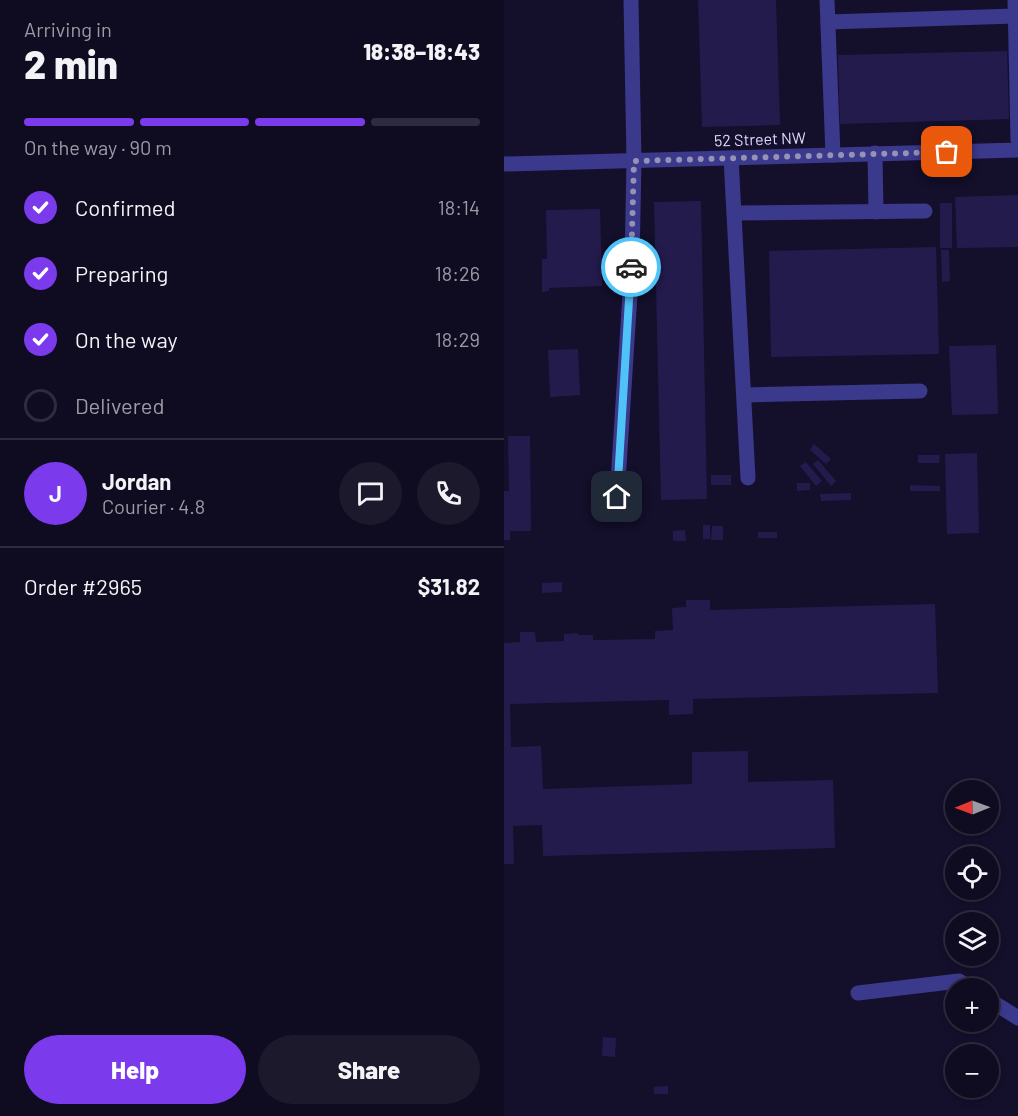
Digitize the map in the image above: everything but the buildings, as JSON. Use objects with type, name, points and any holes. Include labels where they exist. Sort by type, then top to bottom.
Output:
[{"type":"street","points":[[617,497],[632,263],[634,161],[631,0]]},
{"type":"street","points":[[827,0],[833,155]]},
{"type":"street","points":[[1015,0],[1018,140]]},
{"type":"street","points":[[828,22],[1015,16]]},
{"type":"street","name":"52 Street NW","points":[[504,165],[1018,150]]},
{"type":"street","points":[[875,153],[876,212]]},
{"type":"street","points":[[731,158],[748,478]]},
{"type":"street","points":[[734,213],[926,211]]},
{"type":"street","points":[[744,395],[920,391]]},
{"type":"street","points":[[858,993],[945,983]]},
{"type":"street","points":[[999,1006],[1018,1018]]},
{"type":"way so far","points":[[631,267],[634,161],[947,152]]},
{"type":"route","points":[[617,497],[631,267]]}]
